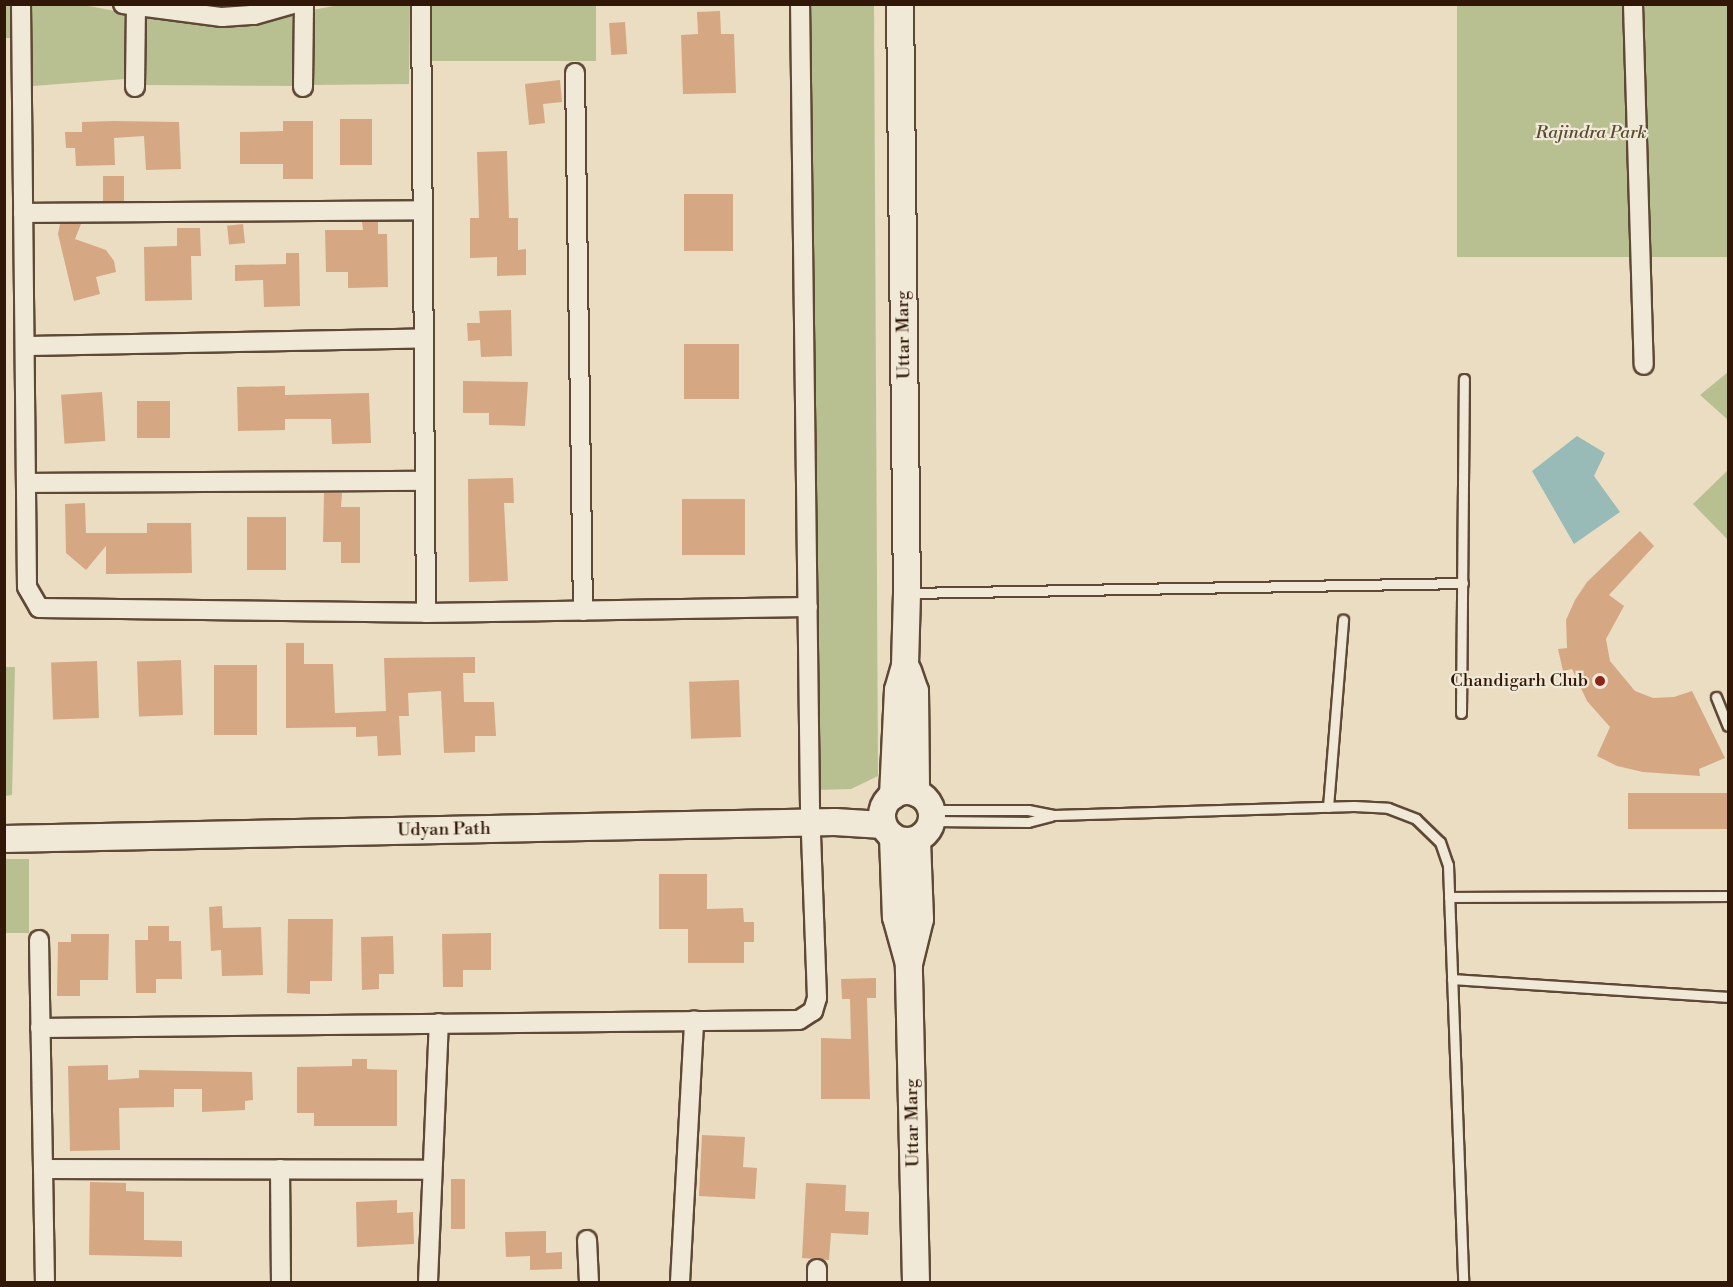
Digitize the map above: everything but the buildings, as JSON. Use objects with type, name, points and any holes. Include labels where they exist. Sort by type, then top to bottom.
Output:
[{"type":"main road","name":"Uttar Marg","points":[[900,4],[907,593],[905,665],[898,690],[906,816],[896,917],[909,964],[916,1282]]},
{"type":"main road","name":"Udyan Path","points":[[4,825],[810,815],[906,816]]},
{"type":"main road","name":"Udyan Path","points":[[4,839],[810,815]]},
{"type":"street","points":[[21,4],[27,587],[39,608],[426,613],[808,607]]},
{"type":"street","points":[[135,87],[130,6],[222,17],[254,15],[294,4]]},
{"type":"street","points":[[303,87],[304,4]]},
{"type":"street","points":[[421,4],[426,613]]},
{"type":"street","points":[[40,1028],[799,1020],[813,1011],[817,998],[810,815],[800,4]]},
{"type":"street","points":[[1633,4],[1644,365]]},
{"type":"street","points":[[575,73],[583,611]]},
{"type":"street","points":[[23,213],[423,210]]},
{"type":"street","points":[[25,346],[424,339]]},
{"type":"street","points":[[27,483],[425,481]]},
{"type":"street","points":[[39,940],[45,1282]]},
{"type":"street","points":[[680,1282],[694,1020]]},
{"type":"street","points":[[428,1282],[430,1170],[439,1023]]},
{"type":"street","points":[[43,1168],[430,1170]]},
{"type":"street","points":[[280,1169],[281,1282]]},
{"type":"street","points":[[587,1240],[589,1282]]},
{"type":"lane","points":[[1461,713],[1464,379]]},
{"type":"lane","points":[[907,593],[1463,583]]},
{"type":"lane","points":[[1328,807],[1343,620]]},
{"type":"lane","points":[[1716,697],[1728,726]]},
{"type":"lane","points":[[906,816],[1028,810],[1054,815],[1328,807],[1388,808],[1416,819],[1440,842],[1448,865],[1463,1282]]},
{"type":"lane","points":[[1449,897],[1728,896]]},
{"type":"lane","points":[[1452,979],[1728,997]]},
{"type":"green space","points":[[4,5],[12,5],[12,38],[4,38]]},
{"type":"green space","points":[[30,5],[84,5],[125,13],[125,79],[33,86]]},
{"type":"green space","points":[[339,5],[410,5],[409,84],[312,85],[312,10]]},
{"type":"green space","points":[[432,5],[596,5],[596,61],[432,61]]},
{"type":"green space","points":[[806,5],[874,5],[878,776],[851,789],[816,790]]},
{"type":"green space","name":"Rajindra Park","points":[[1457,5],[1728,5],[1728,257],[1457,257]]},
{"type":"green space","points":[[297,11],[296,86],[145,85],[146,17],[227,26]]},
{"type":"green space","points":[[1728,372],[1728,420],[1700,395]]},
{"type":"green space","points":[[1728,470],[1728,540],[1693,504]]},
{"type":"green space","points":[[5,667],[15,667],[12,795],[5,796]]},
{"type":"green space","points":[[5,859],[29,859],[29,933],[5,933]]},
{"type":"water","points":[[1577,436],[1605,453],[1594,476],[1620,512],[1574,544],[1532,471]]},
{"type":"place","name":"Chandigarh Club","points":[[1600,681]]}]
